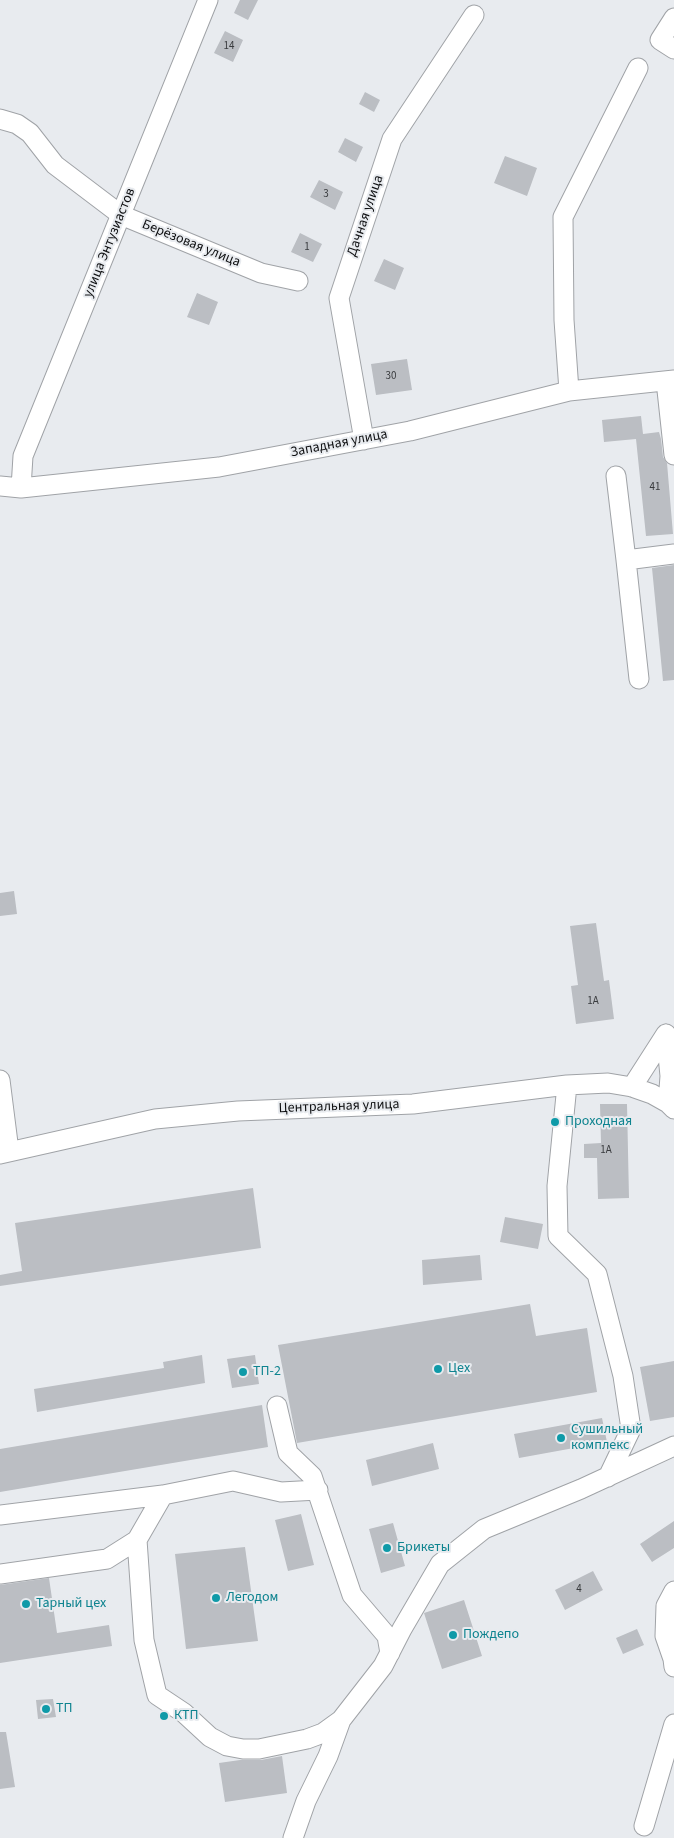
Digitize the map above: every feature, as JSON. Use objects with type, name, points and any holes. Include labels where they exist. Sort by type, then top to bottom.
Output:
[{"type":"street","name":"улица Энтузиастов","points":[[21,488],[23,456],[208,0]]},
{"type":"street","name":"Дачная улица","points":[[364,440],[339,298],[392,139],[474,15]]},
{"type":"street","points":[[674,18],[660,40],[674,49]]},
{"type":"street","points":[[569,391],[564,320],[563,216],[638,68]]},
{"type":"street","name":"Берёзовая улица","points":[[0,119],[16,124],[30,132],[55,165],[100,201],[121,215],[261,273],[298,281]]},
{"type":"street","name":"Западная улица","points":[[0,486],[21,488],[219,467],[410,431],[569,391],[670,380]]},
{"type":"street","points":[[670,380],[674,455]]},
{"type":"street","points":[[616,476],[639,679]]},
{"type":"street","points":[[626,560],[674,554]]},
{"type":"street","points":[[632,1087],[666,1034],[671,1106]]},
{"type":"street","points":[[0,1080],[5,1153]]},
{"type":"street","name":"Центральная улица","points":[[5,1153],[155,1118],[238,1111],[414,1104],[567,1085],[608,1083],[632,1087],[652,1094],[671,1106]]},
{"type":"street","points":[[567,1085],[557,1186],[558,1236],[597,1274],[623,1376],[630,1429],[608,1477]]},
{"type":"street","points":[[277,1406],[288,1453],[312,1476],[318,1490],[352,1595],[387,1636],[390,1653]]},
{"type":"street","points":[[293,1838],[306,1801],[328,1756],[341,1720],[383,1666],[440,1564],[484,1528],[608,1477],[674,1446]]},
{"type":"street","points":[[0,1515],[163,1495],[232,1481],[281,1492],[318,1490]]},
{"type":"street","points":[[0,1574],[107,1559],[137,1540],[163,1495]]},
{"type":"street","points":[[137,1540],[144,1640],[157,1695],[184,1713],[210,1737],[227,1746],[243,1749],[272,1748],[307,1739],[323,1732],[341,1720]]},
{"type":"street","points":[[674,1591],[666,1606],[665,1636],[674,1667]]},
{"type":"street","points":[[644,1826],[674,1724]]},
{"type":"building","points":[[240,0],[258,0],[248,20],[234,13]]},
{"type":"building","points":[[225,31],[243,40],[233,62],[214,53]]},
{"type":"building","points":[[365,92],[380,100],[374,112],[359,104]]},
{"type":"building","points":[[345,138],[363,147],[356,162],[338,152]]},
{"type":"building","points":[[505,156],[537,168],[527,196],[494,183]]},
{"type":"building","points":[[319,180],[343,192],[335,210],[310,197]]},
{"type":"building","points":[[300,233],[322,244],[313,262],[291,252]]},
{"type":"building","points":[[384,259],[404,268],[395,290],[374,281]]},
{"type":"building","points":[[197,293],[218,302],[209,325],[187,317]]},
{"type":"building","points":[[407,359],[412,390],[376,395],[371,364]]},
{"type":"building","points":[[641,416],[643,434],[659,432],[661,439],[663,457],[667,463],[673,534],[646,536],[636,439],[604,442],[602,420]]},
{"type":"building","points":[[674,565],[674,680],[663,681],[652,568]]},
{"type":"building","points":[[14,891],[17,914],[0,916],[0,893]]},
{"type":"building","points":[[596,923],[604,981],[609,980],[614,1019],[576,1024],[571,986],[578,985],[570,926]]},
{"type":"building","points":[[600,1104],[627,1104],[629,1198],[598,1199],[597,1158],[584,1158],[584,1144],[601,1143]]},
{"type":"building","points":[[253,1188],[261,1248],[0,1286],[0,1275],[22,1271],[15,1223]]},
{"type":"building","points":[[505,1217],[543,1224],[538,1249],[500,1242]]},
{"type":"building","points":[[480,1255],[482,1280],[423,1285],[422,1260]]},
{"type":"building","name":"Цех","points":[[530,1304],[536,1336],[587,1328],[597,1392],[297,1443],[278,1345]]},
{"type":"building","points":[[202,1355],[205,1383],[37,1412],[34,1389],[164,1368],[163,1362]]},
{"type":"building","name":"ТП-2","points":[[255,1355],[259,1384],[232,1388],[227,1359]]},
{"type":"building","points":[[674,1361],[674,1417],[650,1421],[640,1367]]},
{"type":"building","points":[[262,1405],[268,1447],[0,1492],[0,1449]]},
{"type":"building","name":"Сушильный комплекс","points":[[602,1418],[607,1442],[519,1458],[514,1434]]},
{"type":"building","points":[[433,1443],[439,1469],[372,1486],[366,1460]]},
{"type":"building","points":[[301,1514],[314,1565],[288,1571],[275,1520]]},
{"type":"building","points":[[674,1521],[674,1548],[652,1562],[640,1544]]},
{"type":"building","name":"Брикеты","points":[[393,1523],[405,1566],[381,1573],[369,1529]]},
{"type":"building","name":"Легодом","points":[[245,1547],[258,1641],[186,1649],[175,1554]]},
{"type":"building","points":[[593,1571],[603,1590],[565,1610],[555,1590]]},
{"type":"building","name":"Тарный цех","points":[[49,1578],[57,1633],[109,1625],[112,1646],[0,1663],[0,1585]]},
{"type":"building","name":"Пождепо","points":[[464,1600],[482,1656],[442,1669],[424,1613]]},
{"type":"building","points":[[637,1629],[644,1645],[623,1654],[616,1638]]},
{"type":"building","name":"ТП","points":[[53,1699],[56,1717],[38,1719],[36,1700]]},
{"type":"building","points":[[0,1732],[6,1732],[15,1787],[0,1789]]},
{"type":"building","points":[[282,1756],[287,1793],[225,1802],[219,1763],[261,1760]]},
{"type":"place","name":"Проходная","points":[[555,1122]]},
{"type":"place","name":"Цех","points":[[438,1369]]},
{"type":"place","name":"ТП-2","points":[[243,1372]]},
{"type":"place","name":"Сушильный комплекс","points":[[561,1438]]},
{"type":"place","name":"Брикеты","points":[[387,1548]]},
{"type":"place","name":"Легодом","points":[[216,1598]]},
{"type":"place","name":"Тарный цех","points":[[26,1604]]},
{"type":"place","name":"Пождепо","points":[[453,1635]]},
{"type":"place","name":"ТП","points":[[46,1709]]},
{"type":"place","name":"КТП","points":[[164,1716]]}]
